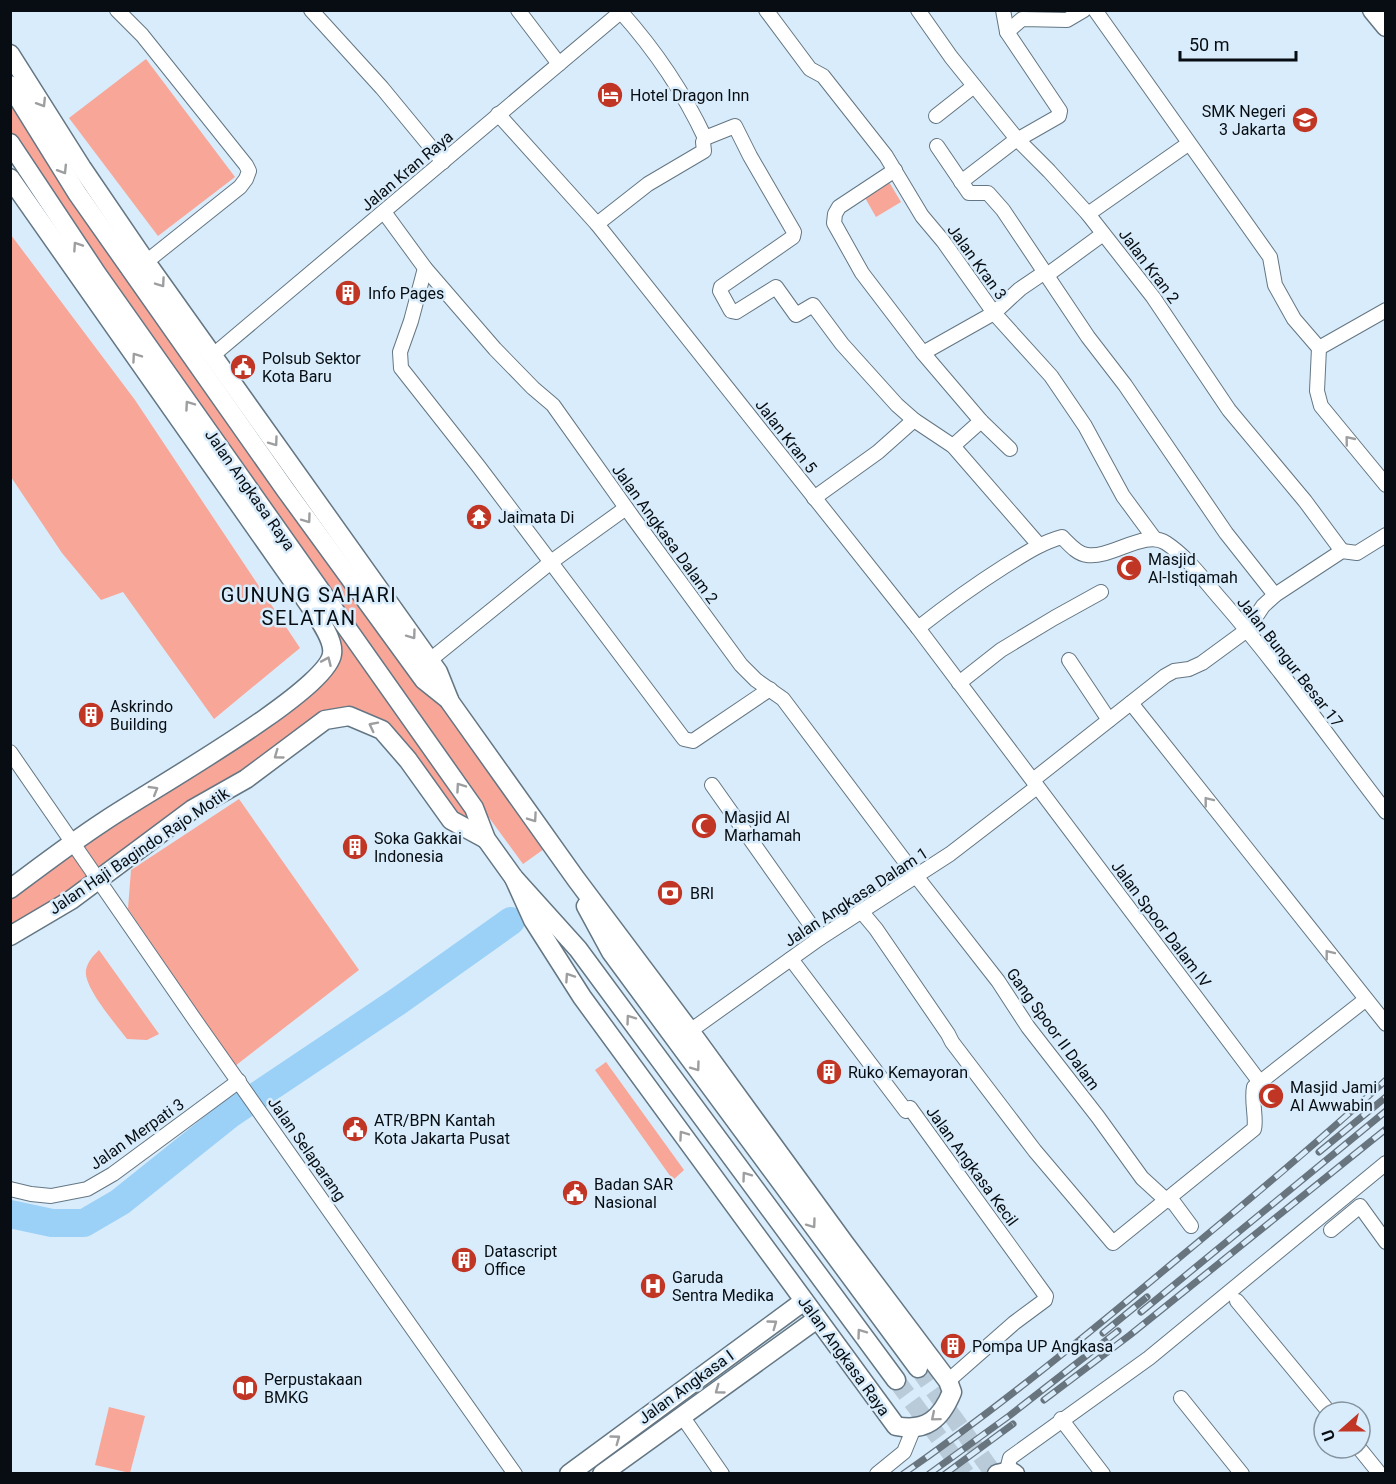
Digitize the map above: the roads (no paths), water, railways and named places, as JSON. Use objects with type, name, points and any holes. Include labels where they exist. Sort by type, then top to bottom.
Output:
[{"type":"main road","points":[[1372,10],[1386,27]]},
{"type":"main road","name":"Jalan Angkasa Raya","points":[[10,54],[82,168],[146,262],[430,660],[438,672],[450,702],[576,879],[948,1381]]},
{"type":"main road","name":"Jalan Angkasa Raya","points":[[10,85],[77,193],[285,489],[424,680],[450,702]]},
{"type":"main road","name":"Jalan Angkasa Raya","points":[[10,142],[74,241],[474,808],[486,839],[514,878],[578,949],[896,1380]]},
{"type":"main road","name":"Jalan Angkasa Raya","points":[[11,181],[302,594],[328,635],[332,654],[312,683],[230,743],[72,843]]},
{"type":"main road","points":[[285,489],[288,463]]},
{"type":"main road","points":[[245,514],[274,525]]},
{"type":"main road","points":[[302,594],[307,571]]},
{"type":"main road","name":"Jalan Angkasa Raya","points":[[325,720],[349,716],[382,730],[408,760],[451,820],[486,839]]},
{"type":"main road","name":"Jalan Haji Bagindo Rajo Motik","points":[[10,936],[71,900],[193,809],[246,779],[325,720]]},
{"type":"main road","points":[[10,889],[72,843]]},
{"type":"main road","name":"Jalan Angkasa Raya","points":[[514,878],[533,920],[576,987],[896,1426],[913,1430]]},
{"type":"main road","name":"Jalan Angkasa Raya","points":[[576,879],[594,923],[611,952],[918,1368]]},
{"type":"main road","name":"Jalan Angkasa I","points":[[569,1473],[804,1301]]},
{"type":"main road","name":"Jalan Angkasa I","points":[[602,1473],[817,1319]]},
{"type":"main road","points":[[913,1430],[927,1424],[946,1406],[952,1392],[948,1381]]},
{"type":"street","points":[[117,10],[142,35],[249,171],[240,187],[146,262]]},
{"type":"street","points":[[311,10],[382,88],[443,162]]},
{"type":"street","points":[[518,10],[559,64]]},
{"type":"street","name":"Jalan Kran 3","points":[[766,10],[810,69],[823,76],[895,170],[922,216],[943,241],[994,313],[1051,376],[1085,426],[1123,496],[1154,538]]},
{"type":"street","name":"Jalan Kran 2","points":[[918,10],[1017,140],[1088,214],[1153,297],[1229,410],[1305,501],[1342,551]]},
{"type":"street","points":[[961,182],[1017,140],[1060,114],[1007,32],[1003,10]]},
{"type":"street","points":[[1007,32],[1022,19],[1067,20],[1084,10]]},
{"type":"street","points":[[1095,10],[1270,257],[1275,285],[1294,319],[1319,348],[1317,398],[1321,406],[1386,485]]},
{"type":"street","points":[[622,11],[675,80],[705,138]]},
{"type":"street","name":"Jalan Kran Raya","points":[[212,356],[622,11]]},
{"type":"street","points":[[936,116],[974,86]]},
{"type":"street","name":"Jalan Kran 5","points":[[498,114],[597,224],[715,371],[813,498],[918,627],[1035,784]]},
{"type":"street","points":[[597,224],[648,184],[704,151],[702,142],[705,138],[735,126],[794,235],[721,287],[720,291],[731,311],[736,312],[776,286],[796,315],[813,305],[842,344],[914,420],[953,446],[1038,545]]},
{"type":"street","points":[[1088,214],[1188,144]]},
{"type":"street","points":[[937,146],[971,194],[985,192],[992,195],[1088,337],[1125,385],[1226,533],[1275,596]]},
{"type":"street","points":[[895,170],[839,207],[834,223],[862,273],[923,353],[981,421],[1010,450]]},
{"type":"street","name":"Jalan Angkasa Dalam 2","points":[[384,212],[425,268],[495,349],[553,405],[741,665],[756,680],[783,699],[916,876]]},
{"type":"street","points":[[923,353],[994,313],[1020,289],[1046,274],[1103,234]]},
{"type":"street","points":[[425,268],[400,352],[401,368],[472,458],[684,739],[693,741],[770,689]]},
{"type":"street","points":[[1319,348],[1386,310]]},
{"type":"street","points":[[813,498],[878,452],[914,420]]},
{"type":"street","points":[[953,446],[981,421]]},
{"type":"street","points":[[430,660],[551,562],[626,508]]},
{"type":"street","points":[[1342,551],[1357,553],[1386,535]]},
{"type":"street","points":[[918,627],[984,579],[1038,545],[1062,537],[1078,552],[1097,555],[1154,538]]},
{"type":"street","name":"Jalan Bungur Besar 17","points":[[1154,538],[1165,542],[1186,559],[1247,630],[1386,812]]},
{"type":"street","name":"Jalan Angkasa Dalam 1","points":[[690,1031],[820,938],[950,854],[1109,720],[1174,671],[1196,667],[1247,630],[1263,606],[1275,596],[1342,551]]},
{"type":"street","points":[[959,682],[1001,650],[1101,592]]},
{"type":"street","points":[[1069,660],[1109,720]]},
{"type":"street","points":[[1131,703],[1386,1024]]},
{"type":"street","name":"Jalan Selaparang","points":[[10,752],[515,1473]]},
{"type":"street","name":"Jalan Spoor Dalam IV","points":[[1035,784],[1259,1081]]},
{"type":"street","points":[[712,785],[820,938]]},
{"type":"street","name":"Gang Spoor II Dalam","points":[[916,876],[998,981],[1028,1027],[1142,1178],[1166,1200],[1174,1203],[1191,1226]]},
{"type":"street","points":[[861,911],[876,929],[952,1042],[1035,1151],[1112,1243],[1254,1129],[1253,1091],[1259,1081],[1297,1055],[1365,1000]]},
{"type":"street","name":"Jalan Angkasa Kecil","points":[[791,959],[906,1111],[910,1108],[1046,1296],[1046,1300],[1014,1323],[948,1381]]},
{"type":"street","name":"Jalan Merpati 3","points":[[10,1189],[51,1196],[87,1189],[113,1174],[239,1081]]},
{"type":"street","points":[[1007,1473],[1010,1458],[1061,1419],[1149,1358],[1298,1238],[1386,1163]]},
{"type":"street","points":[[1331,1230],[1360,1206],[1386,1242]]},
{"type":"street","points":[[1237,1301],[1319,1400]]},
{"type":"street","points":[[1180,1398],[1242,1473]]},
{"type":"street","points":[[682,1416],[722,1473]]},
{"type":"street","points":[[1061,1419],[1103,1473]]},
{"type":"street","points":[[877,1473],[898,1459],[904,1452],[913,1430]]},
{"type":"street","points":[[1369,1460],[1380,1473]]},
{"type":"waterway","points":[[10,1214],[52,1223],[84,1223],[120,1202],[230,1114],[397,1002],[511,921]]},
{"type":"tunnel","points":[[918,1368],[994,1474]]},
{"type":"tunnel","points":[[896,1380],[966,1474]]},
{"type":"railway","points":[[903,1474],[1005,1399],[1103,1321],[1278,1175],[1386,1080]]},
{"type":"railway","points":[[1319,1152],[1386,1097]]},
{"type":"railway","points":[[1141,1312],[1386,1111]]},
{"type":"railway","points":[[1044,1400],[1130,1335],[1386,1129]]},
{"type":"railway","points":[[1103,1333],[1147,1297]]},
{"type":"railway","points":[[929,1474],[1009,1416],[1118,1331]]},
{"type":"railway","points":[[945,1474],[1013,1424]]},
{"type":"place","name":"Hotel Dragon Inn","points":[[610,95]]},
{"type":"place","name":"SMK Negeri 3 Jakarta","points":[[1305,120]]},
{"type":"place","name":"Info Pages","points":[[348,293]]},
{"type":"place","name":"Polsub Sektor Kota Baru","points":[[243,367]]},
{"type":"place","name":"Jaimata Di","points":[[479,517]]},
{"type":"place","name":"Masjid Al-Istiqamah","points":[[1129,568]]},
{"type":"place","name":"Askrindo Building","points":[[91,715]]},
{"type":"place","name":"Masjid Al Marhamah","points":[[704,826]]},
{"type":"place","name":"Soka Gakkai Indonesia","points":[[355,847]]},
{"type":"place","name":"BRI","points":[[670,893]]},
{"type":"place","name":"Ruko Kemayoran","points":[[829,1072]]},
{"type":"place","name":"Masjid Jami Al Awwabin","points":[[1271,1096]]},
{"type":"place","name":"ATR/BPN Kantah Kota Jakarta Pusat","points":[[355,1129]]},
{"type":"place","name":"Badan SAR Nasional","points":[[575,1193]]},
{"type":"place","name":"Datascript Office","points":[[464,1260]]},
{"type":"place","name":"Garuda Sentra Medika","points":[[653,1286]]},
{"type":"place","name":"Pompa UP Angkasa","points":[[953,1346]]},
{"type":"place","name":"Perpustakaan BMKG","points":[[245,1388]]},
{"type":"district","name":"GUNUNG SAHARI SELATAN","points":[[309,606]]}]
